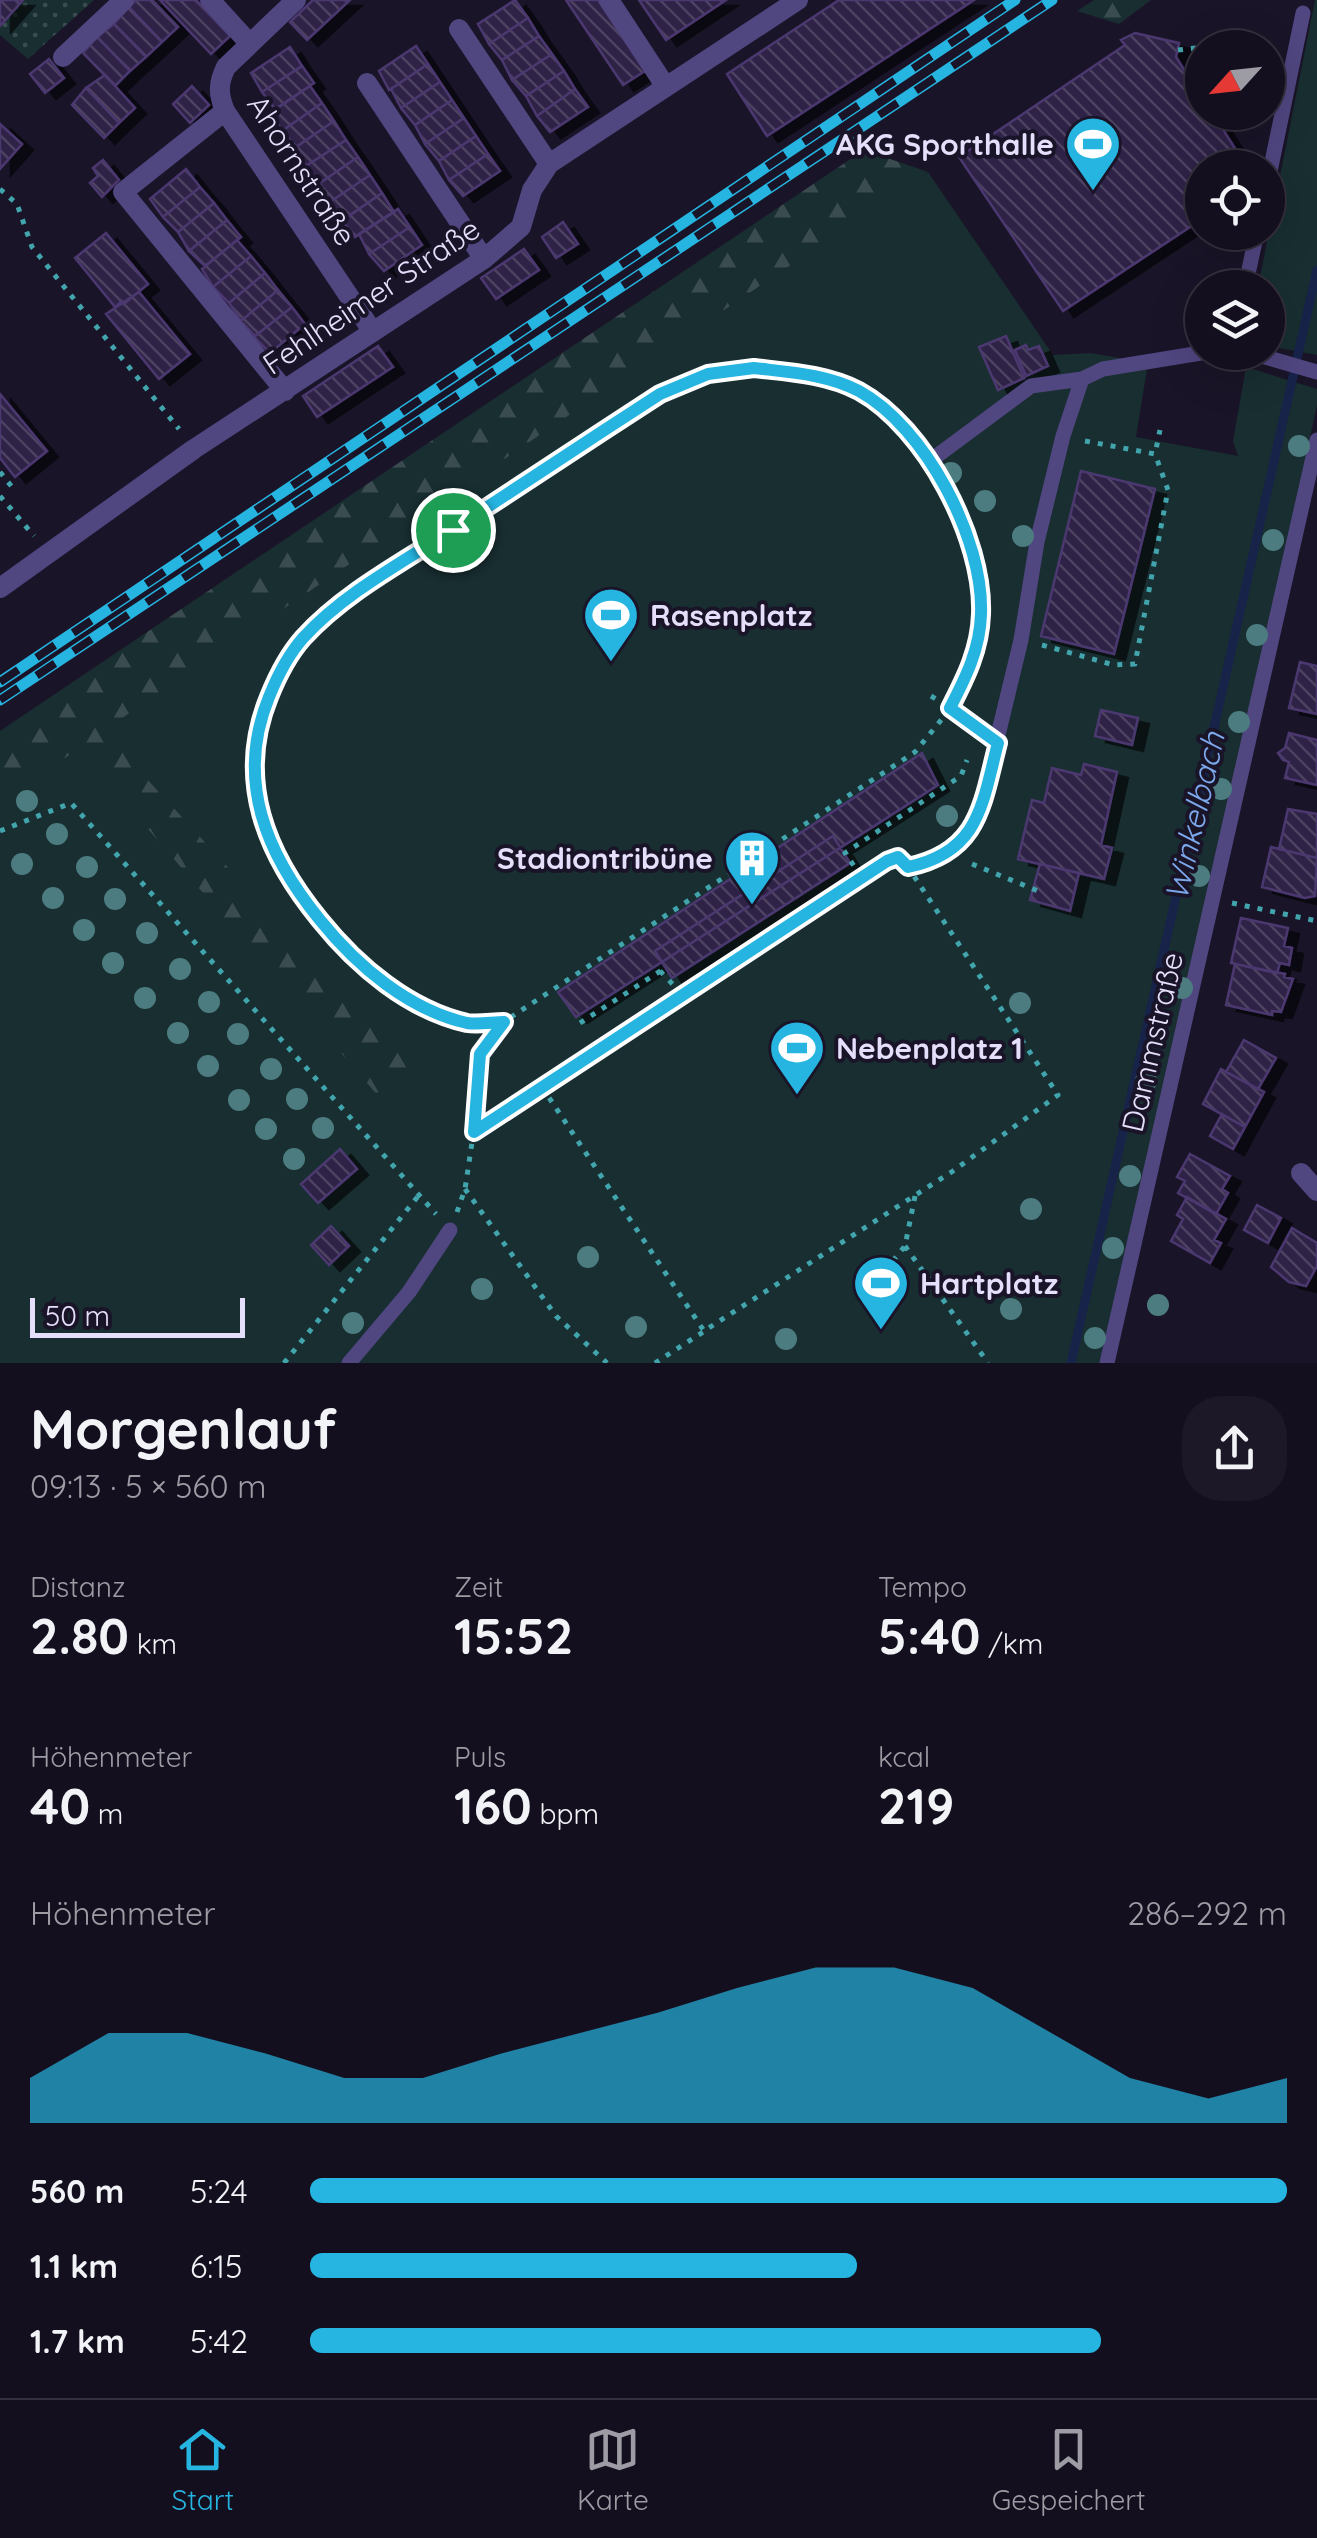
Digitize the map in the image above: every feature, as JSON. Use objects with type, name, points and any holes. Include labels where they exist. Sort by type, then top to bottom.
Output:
[{"type":"street","points":[[62,57],[124,0]]},
{"type":"street","points":[[210,0],[250,44]]},
{"type":"street","name":"Ahornstraße","points":[[296,0],[226,67],[219,80],[220,97],[373,332]]},
{"type":"street","points":[[609,0],[666,87]]},
{"type":"street","name":"Fehlheimer Straße","points":[[0,588],[194,449],[484,259],[520,227],[532,190],[549,164],[798,0]]},
{"type":"street","points":[[458,29],[549,164]]},
{"type":"street","points":[[366,83],[484,259]]},
{"type":"street","points":[[225,110],[123,192],[285,391]]},
{"type":"street","points":[[1301,1172],[1317,1191]]},
{"type":"lane","points":[[1275,150],[1303,13]]},
{"type":"lane","points":[[930,461],[1031,386],[1082,380],[1103,369],[1185,356]]},
{"type":"lane","points":[[1285,363],[1317,372]]},
{"type":"lane","points":[[946,853],[962,843],[977,822],[998,743],[1037,542],[1063,436],[1082,380]]},
{"type":"lane","name":"Dammstraße","points":[[1107,1363],[1317,440]]},
{"type":"lane","points":[[349,1363],[409,1292],[450,1230]]},
{"type":"path","points":[[1178,50],[1185,49]]},
{"type":"path","points":[[0,189],[17,204],[32,247],[194,449]]},
{"type":"path","points":[[0,830],[71,803],[450,1230],[465,1189],[480,1054],[504,1022],[915,752],[950,708],[974,660],[981,612],[976,568],[960,517],[930,461],[896,421],[858,391],[806,374],[754,368],[708,374],[660,394],[350,598],[302,639],[277,678],[256,729],[254,787],[268,839],[292,885],[364,966],[414,1004],[470,1024],[504,1022]]},
{"type":"path","points":[[1041,645],[1114,665],[1135,664],[1168,490],[1154,454],[1160,430]]},
{"type":"path","points":[[1088,441],[1154,454]]},
{"type":"path","points":[[0,472],[16,492]]},
{"type":"path","points":[[0,496],[49,554]]},
{"type":"path","points":[[931,696],[998,743]]},
{"type":"path","points":[[862,877],[845,853],[961,776],[980,730]]},
{"type":"path","points":[[908,867],[946,853],[1043,893]]},
{"type":"path","points":[[474,1132],[862,877],[898,857],[908,867],[1058,1096],[916,1196],[655,1363]]},
{"type":"path","points":[[1214,899],[1317,921]]},
{"type":"path","points":[[580,1023],[663,969],[682,994]]},
{"type":"path","points":[[542,1087],[704,1331]]},
{"type":"path","points":[[465,1189],[556,1316],[607,1363]]},
{"type":"path","points":[[284,1363],[419,1195]]},
{"type":"path","points":[[860,1300],[905,1246],[916,1196]]},
{"type":"path","points":[[905,1246],[988,1363]]},
{"type":"green space","points":[[23,0],[94,0],[28,59],[0,35],[0,26]]},
{"type":"green space","points":[[1094,0],[1151,0],[1119,24],[1077,11]]},
{"type":"green space","points":[[1317,0],[1317,355],[1285,349],[1285,270],[1261,270],[1265,250],[1285,250],[1285,151]]},
{"type":"green space","points":[[864,150],[928,172],[103,731],[420,1077],[380,1098],[79,749],[0,799],[0,731]]},
{"type":"green space","points":[[928,172],[1053,355],[1091,353],[1148,363],[1136,437],[1238,456],[1233,441],[1245,370],[1317,389],[1317,405],[1271,619],[1101,1363],[0,1363],[0,799]]},
{"type":"building","points":[[0,0],[23,0],[0,26]]},
{"type":"building","points":[[136,0],[152,0],[178,27],[162,42],[129,7]]},
{"type":"building","points":[[160,0],[196,0],[230,36],[211,54]]},
{"type":"building","points":[[313,0],[350,0],[307,40],[290,22]]},
{"type":"building","points":[[515,0],[528,18],[489,44],[478,24]]},
{"type":"building","points":[[566,0],[598,0],[645,71],[623,85]]},
{"type":"building","points":[[639,0],[726,0],[666,40]]},
{"type":"building","points":[[839,0],[974,0],[767,136],[727,74]]},
{"type":"building","points":[[129,7],[162,42],[146,57],[114,24]]},
{"type":"building","points":[[528,18],[539,36],[502,60],[489,44]]},
{"type":"building","points":[[114,24],[146,57],[130,71],[97,37]]},
{"type":"building","name":"AKG Sporthalle","points":[[1135,33],[1179,43],[1176,57],[1185,71],[1185,130],[1223,130],[1236,150],[1185,150],[1185,230],[1063,311],[959,157],[1125,45],[1121,40]]},
{"type":"building","points":[[539,36],[552,54],[512,80],[502,60]]},
{"type":"building","points":[[97,37],[130,71],[115,86],[83,53]]},
{"type":"building","points":[[416,46],[428,64],[389,90],[379,71]]},
{"type":"building","points":[[290,47],[302,66],[262,92],[251,73]]},
{"type":"building","points":[[552,54],[564,71],[526,96],[512,80]]},
{"type":"building","points":[[49,59],[64,78],[45,93],[30,74]]},
{"type":"building","points":[[428,64],[440,82],[401,108],[391,89]]},
{"type":"building","points":[[302,66],[314,83],[275,109],[262,92]]},
{"type":"building","points":[[564,71],[575,89],[537,116],[526,96]]},
{"type":"building","points":[[105,75],[135,108],[119,123],[86,88]]},
{"type":"building","points":[[440,82],[452,100],[415,125],[401,108]]},
{"type":"building","points":[[192,86],[209,105],[190,123],[173,104]]},
{"type":"building","points":[[310,86],[322,103],[282,131],[272,112]]},
{"type":"building","points":[[86,88],[119,123],[104,138],[72,105]]},
{"type":"building","points":[[575,89],[588,107],[550,132],[537,116]]},
{"type":"building","points":[[452,100],[464,118],[425,144],[415,125]]},
{"type":"building","points":[[322,103],[334,121],[296,147],[282,131]]},
{"type":"building","points":[[464,118],[476,136],[439,161],[425,144]]},
{"type":"building","points":[[334,121],[346,140],[306,166],[296,147]]},
{"type":"building","points":[[0,124],[22,144],[0,169]]},
{"type":"building","points":[[476,136],[488,154],[449,180],[439,161]]},
{"type":"building","points":[[346,140],[358,157],[320,183],[306,166]]},
{"type":"building","points":[[488,154],[500,171],[463,196],[449,180]]},
{"type":"building","points":[[358,157],[370,175],[330,202],[320,183]]},
{"type":"building","points":[[103,160],[119,180],[102,197],[90,183],[98,176],[93,168]]},
{"type":"building","points":[[186,169],[200,187],[163,217],[150,199]]},
{"type":"building","points":[[370,175],[382,193],[344,219],[330,202]]},
{"type":"building","points":[[200,187],[214,203],[178,232],[163,217]]},
{"type":"building","points":[[382,193],[394,212],[355,237],[342,221]]},
{"type":"building","points":[[214,203],[227,220],[189,251],[178,232]]},
{"type":"building","points":[[398,209],[410,227],[369,254],[359,234]]},
{"type":"building","points":[[227,220],[241,237],[205,266],[189,251]]},
{"type":"building","points":[[563,222],[578,244],[556,258],[542,237]]},
{"type":"building","points":[[410,227],[422,245],[384,271],[369,254]]},
{"type":"building","points":[[106,233],[148,284],[115,307],[75,258]]},
{"type":"building","points":[[237,240],[251,256],[213,287],[202,269]]},
{"type":"building","points":[[524,249],[539,270],[496,299],[481,278]]},
{"type":"building","points":[[251,256],[265,273],[229,303],[213,287]]},
{"type":"building","points":[[265,273],[278,290],[241,321],[229,303]]},
{"type":"building","points":[[278,290],[292,307],[255,336],[241,321]]},
{"type":"building","points":[[139,292],[190,354],[159,379],[106,314]]},
{"type":"building","points":[[292,307],[305,324],[270,353],[254,337]]},
{"type":"building","points":[[1006,336],[1024,378],[998,390],[979,347]]},
{"type":"building","points":[[1026,345],[1028,350],[1039,346],[1048,366],[1026,376],[1015,350]]},
{"type":"building","points":[[378,346],[393,367],[317,417],[303,396]]},
{"type":"building","points":[[0,394],[47,451],[15,477],[0,458]]},
{"type":"building","points":[[1081,471],[1155,489],[1114,654],[1041,636]]},
{"type":"building","points":[[1300,662],[1317,666],[1317,714],[1289,708]]},
{"type":"building","points":[[1101,710],[1138,718],[1132,745],[1095,736]]},
{"type":"building","points":[[1289,733],[1317,740],[1317,785],[1285,778],[1289,762],[1278,753],[1285,748]]},
{"type":"building","points":[[922,753],[938,785],[576,1017],[558,992]]},
{"type":"building","points":[[1084,764],[1117,772],[1101,845],[1112,848],[1104,879],[1018,859],[1032,800],[1044,803],[1052,768],[1081,775]]},
{"type":"building","points":[[1288,809],[1317,814],[1317,858],[1279,849]]},
{"type":"building","name":"Stadiontribüne","points":[[833,836],[850,863],[672,978],[655,951]]},
{"type":"building","points":[[1271,847],[1317,858],[1315,896],[1305,898],[1262,887]]},
{"type":"building","points":[[1040,864],[1079,873],[1070,911],[1030,900]]},
{"type":"building","points":[[1241,918],[1288,928],[1284,946],[1292,948],[1289,965],[1280,963],[1277,973],[1231,963]]},
{"type":"building","points":[[1235,964],[1293,979],[1281,1012],[1272,1011],[1272,1015],[1226,1005]]},
{"type":"building","points":[[1244,1040],[1276,1058],[1258,1089],[1226,1072]]},
{"type":"building","points":[[1221,1069],[1264,1092],[1245,1127],[1203,1104]]},
{"type":"building","points":[[1222,1114],[1245,1127],[1233,1149],[1210,1136]]},
{"type":"building","points":[[340,1149],[357,1169],[318,1203],[301,1184]]},
{"type":"building","points":[[1190,1154],[1230,1176],[1222,1189],[1228,1193],[1216,1214],[1178,1193],[1185,1181],[1177,1177]]},
{"type":"building","points":[[1187,1197],[1226,1219],[1214,1240],[1221,1243],[1210,1263],[1171,1241],[1183,1219],[1177,1215]]},
{"type":"building","points":[[1257,1205],[1281,1218],[1268,1243],[1244,1230]]},
{"type":"building","points":[[331,1226],[349,1246],[329,1265],[311,1245]]},
{"type":"building","points":[[1292,1228],[1317,1243],[1317,1266],[1306,1286],[1289,1282],[1271,1267]]},
{"type":"waterway","name":"Winkelbach","points":[[1071,1363],[1317,270]]},
{"type":"railway","points":[[0,682],[1015,0]]},
{"type":"railway","points":[[0,700],[1052,0]]},
{"type":"place","name":"AKG Sporthalle","points":[[1093,193]]},
{"type":"place","name":"Rasenplatz","points":[[611,664]]},
{"type":"place","name":"Stadiontribüne","points":[[752,907]]},
{"type":"place","name":"Nebenplatz 1","points":[[797,1097]]},
{"type":"place","name":"Hartplatz","points":[[881,1332]]},
{"type":"route","points":[[754,368],[806,374],[858,391],[896,421],[930,461],[960,517],[976,568],[981,612],[974,660],[950,708],[998,743],[977,822],[962,843],[929,862],[908,867],[898,857],[887,861],[474,1132],[480,1054],[504,1022],[470,1024],[414,1004],[364,966],[292,885],[268,839],[254,787],[256,729],[277,678],[302,639],[350,598],[453,530],[660,394],[708,374],[754,368]]}]
